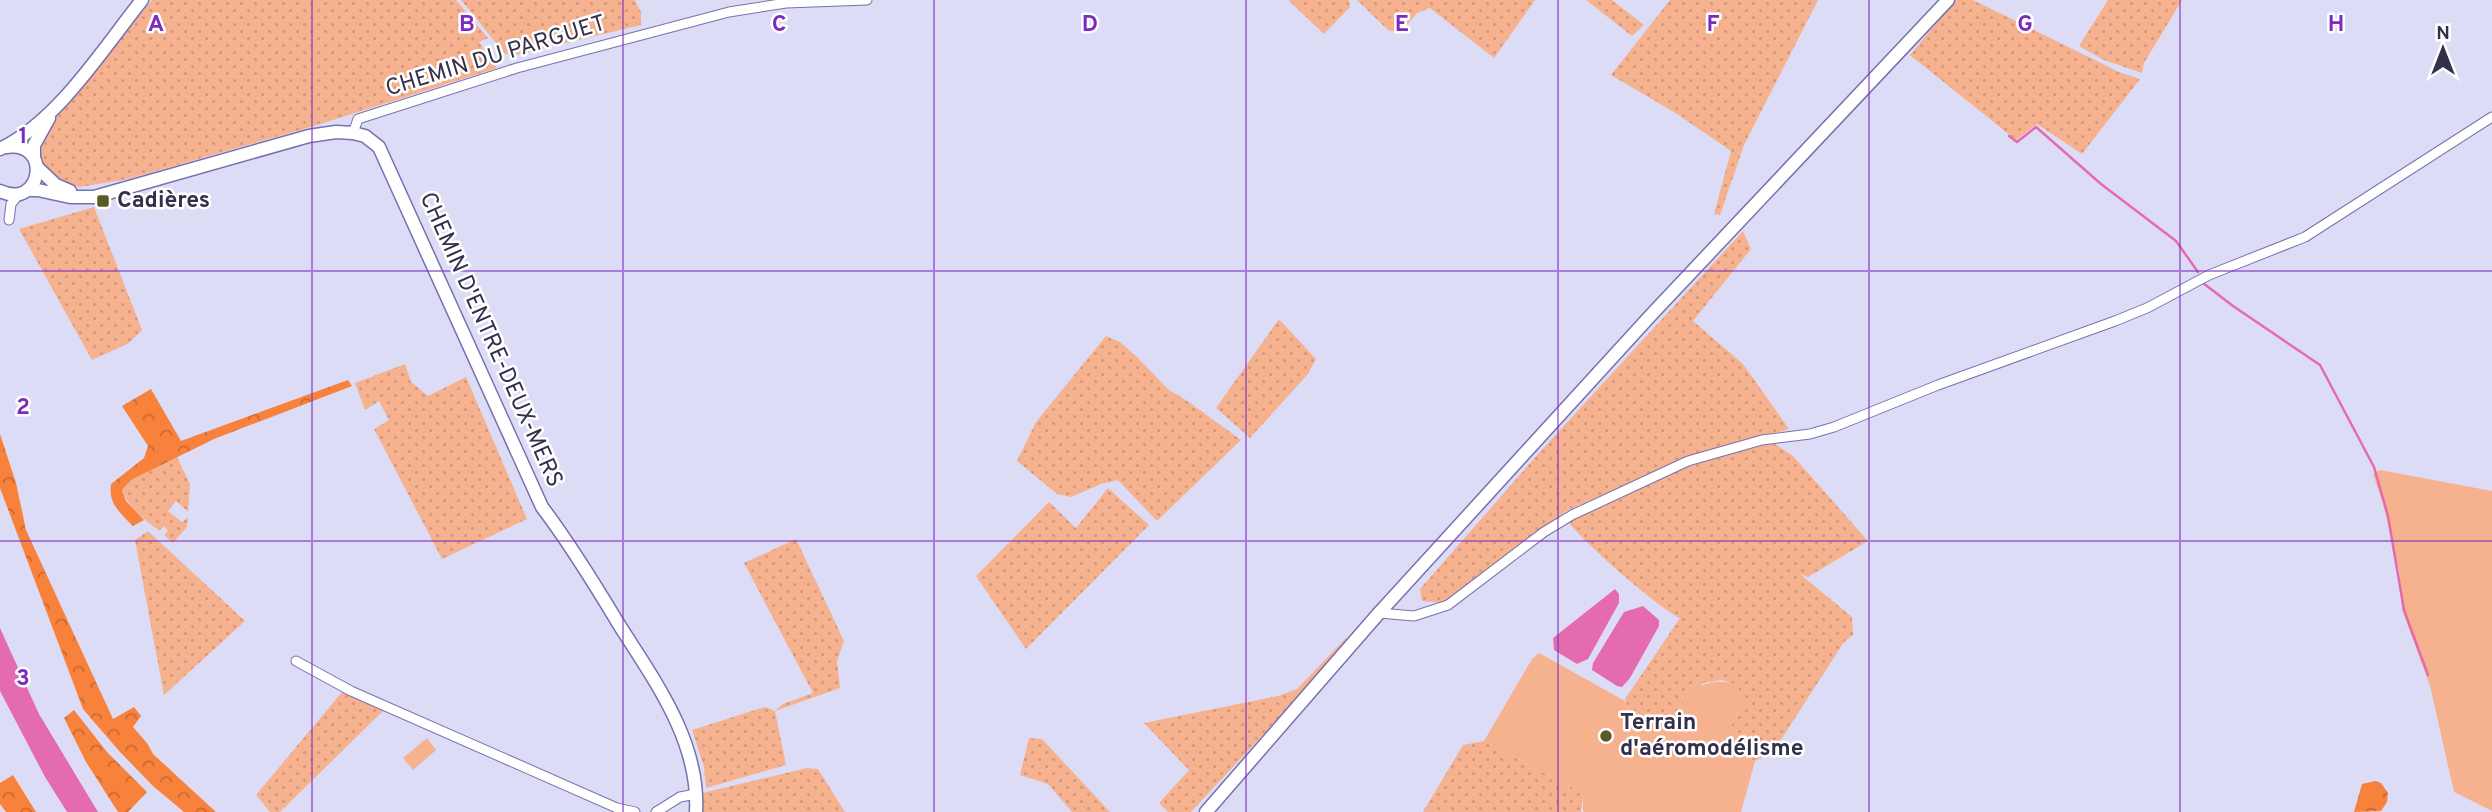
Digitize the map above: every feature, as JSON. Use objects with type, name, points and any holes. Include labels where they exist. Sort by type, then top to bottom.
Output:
[{"type":"street","points":[[3,148],[18,140],[56,106],[142,0]]},
{"type":"street","name":"CHEMIN DU PARGUET","points":[[353,134],[358,119],[517,68],[611,42],[729,12],[786,3],[867,0]]},
{"type":"street","points":[[1206,812],[1379,613],[1651,315],[1948,0]]},
{"type":"street","points":[[0,192],[9,220],[11,204],[35,180],[34,145],[56,106]]},
{"type":"street","points":[[1379,613],[1414,616],[1448,605],[1544,532],[1572,515],[1688,461],[1762,440],[1810,434],[1834,427],[1938,385],[2147,308],[2209,275],[2305,237],[2492,117]]},
{"type":"street","points":[[0,192],[8,194],[38,190],[70,197],[94,197],[309,136],[336,132],[353,134]]},
{"type":"street","name":"CHEMIN D'ENTRE-DEUX-MERS","points":[[353,134],[365,136],[379,147],[388,163],[542,507],[567,541],[665,697],[692,765],[696,812]]},
{"type":"street","points":[[3,148],[21,147],[56,185],[94,197]]},
{"type":"street","points":[[296,661],[351,691],[512,764],[617,808],[635,812]]},
{"type":"street","points":[[656,812],[680,797],[696,794]]},
{"type":"shaded area","points":[[152,0],[456,0],[488,38],[479,42],[497,68],[314,126],[128,179],[80,187],[60,183],[45,169],[41,155],[43,141],[57,117]]},
{"type":"shaded area","points":[[461,0],[635,0],[641,12],[641,25],[516,55],[505,54]]},
{"type":"shaded area","points":[[1288,0],[1349,0],[1350,7],[1324,34]]},
{"type":"shaded area","points":[[1357,0],[1535,0],[1494,58],[1430,8],[1417,13],[1400,33],[1388,30]]},
{"type":"shaded area","points":[[1586,0],[1612,0],[1644,25],[1632,36]]},
{"type":"shaded area","points":[[1670,0],[1818,0],[1744,145],[1720,215],[1714,214],[1731,151],[1677,114],[1611,75]]},
{"type":"shaded area","points":[[1956,0],[1973,0],[2119,72],[2140,79],[2082,154],[2037,124],[2016,140],[1910,55]]},
{"type":"shaded area","points":[[2108,0],[2182,0],[2144,63],[2142,73],[2104,60],[2079,46]]},
{"type":"shaded area","points":[[94,207],[142,330],[129,343],[92,360],[19,229]]},
{"type":"shaded area","points":[[1743,231],[1751,249],[1693,321],[1743,364],[1789,429],[1684,459],[1566,511],[1442,603],[1422,601],[1420,589],[1538,454]]},
{"type":"shaded area","points":[[1279,319],[1316,359],[1308,374],[1250,438],[1216,408]]},
{"type":"shaded area","points":[[1106,336],[1120,342],[1169,390],[1241,440],[1157,521],[1118,480],[1071,497],[1057,494],[1017,461],[1036,422]]},
{"type":"shaded area","points":[[405,364],[411,382],[428,396],[466,377],[527,519],[442,559],[374,429],[389,420],[379,401],[365,410],[355,383]]},
{"type":"shaded area","points":[[1772,442],[1793,456],[1868,541],[1808,577],[1800,574],[1852,617],[1853,635],[1844,642],[1773,752],[1755,761],[1719,747],[1740,710],[1736,685],[1722,680],[1703,683],[1674,732],[1628,709],[1625,699],[1680,618],[1621,573],[1567,520],[1685,465],[1694,465],[1734,451]]},
{"type":"shaded area","points":[[177,457],[190,484],[188,512],[176,501],[168,511],[182,522],[188,517],[187,527],[173,543],[164,535],[168,531],[164,526],[160,531],[143,518],[122,490],[131,480]]},
{"type":"shaded area","points":[[2380,470],[2492,491],[2492,811],[2454,792],[2430,686],[2402,610],[2399,570],[2373,474]]},
{"type":"shaded area","points":[[1108,488],[1149,525],[1026,649],[976,576],[1049,502],[1076,528]]},
{"type":"shaded area","points":[[148,531],[245,621],[164,695],[135,540]]},
{"type":"shaded area","points":[[796,539],[844,641],[837,661],[840,688],[775,711],[783,704],[813,693],[744,563]]},
{"type":"shaded area","points":[[1615,589],[1619,594],[1619,603],[1588,659],[1577,664],[1554,650],[1553,638]]},
{"type":"shaded area","points":[[1643,606],[1659,620],[1659,626],[1630,678],[1622,687],[1617,686],[1592,670],[1593,663],[1624,612]]},
{"type":"shaded area","points":[[0,628],[39,714],[98,812],[67,812],[45,777],[0,691]]},
{"type":"shaded area","points":[[1346,638],[1352,639],[1191,812],[1168,812],[1159,803],[1189,770],[1144,723],[1278,696],[1297,689]]},
{"type":"shaded area","name":"Terrain d'aéromodélisme","points":[[1539,653],[1625,701],[1628,709],[1674,732],[1686,694],[1710,683],[1736,685],[1742,695],[1740,710],[1719,747],[1755,761],[1741,812],[1584,812],[1583,797],[1579,791],[1484,741],[1532,659]]},
{"type":"shaded area","points":[[342,692],[385,709],[280,812],[270,812],[256,795]]},
{"type":"shaded area","points":[[765,707],[775,711],[786,765],[706,788],[704,767],[692,730]]},
{"type":"shaded area","points":[[427,738],[436,750],[413,770],[403,758]]},
{"type":"shaded area","points":[[1029,738],[1042,739],[1110,812],[1072,812],[1048,784],[1020,775]]},
{"type":"shaded area","points":[[1484,741],[1579,791],[1583,797],[1581,812],[1423,812],[1463,745]]},
{"type":"shaded area","points":[[807,768],[818,769],[845,812],[702,812],[702,793]]},
{"type":"green space","points":[[348,380],[352,386],[214,439],[131,480],[122,490],[126,501],[144,520],[133,526],[113,502],[111,484],[144,458],[148,446],[122,406],[151,389],[181,441]]},
{"type":"green space","points":[[0,434],[16,483],[26,530],[113,719],[134,707],[141,716],[133,727],[153,754],[216,812],[184,812],[153,786],[83,709],[0,488]]},
{"type":"green space","points":[[74,710],[107,752],[147,792],[128,812],[118,812],[86,762],[64,718]]},
{"type":"green space","points":[[13,775],[36,812],[6,812],[0,804],[0,783]]},
{"type":"green space","points":[[2375,781],[2381,783],[2388,793],[2387,802],[2381,811],[2354,812],[2362,784]]},
{"type":"waterway","points":[[2009,136],[2017,142],[2036,127],[2101,184],[2176,241],[2198,272]]},
{"type":"waterway","points":[[2203,283],[2320,365],[2374,467],[2388,516],[2404,610],[2428,675]]},
{"type":"place","name":"Cadières","points":[[103,201]]},
{"type":"place","name":"Terrain d'aéromodélisme","points":[[1606,736]]}]
